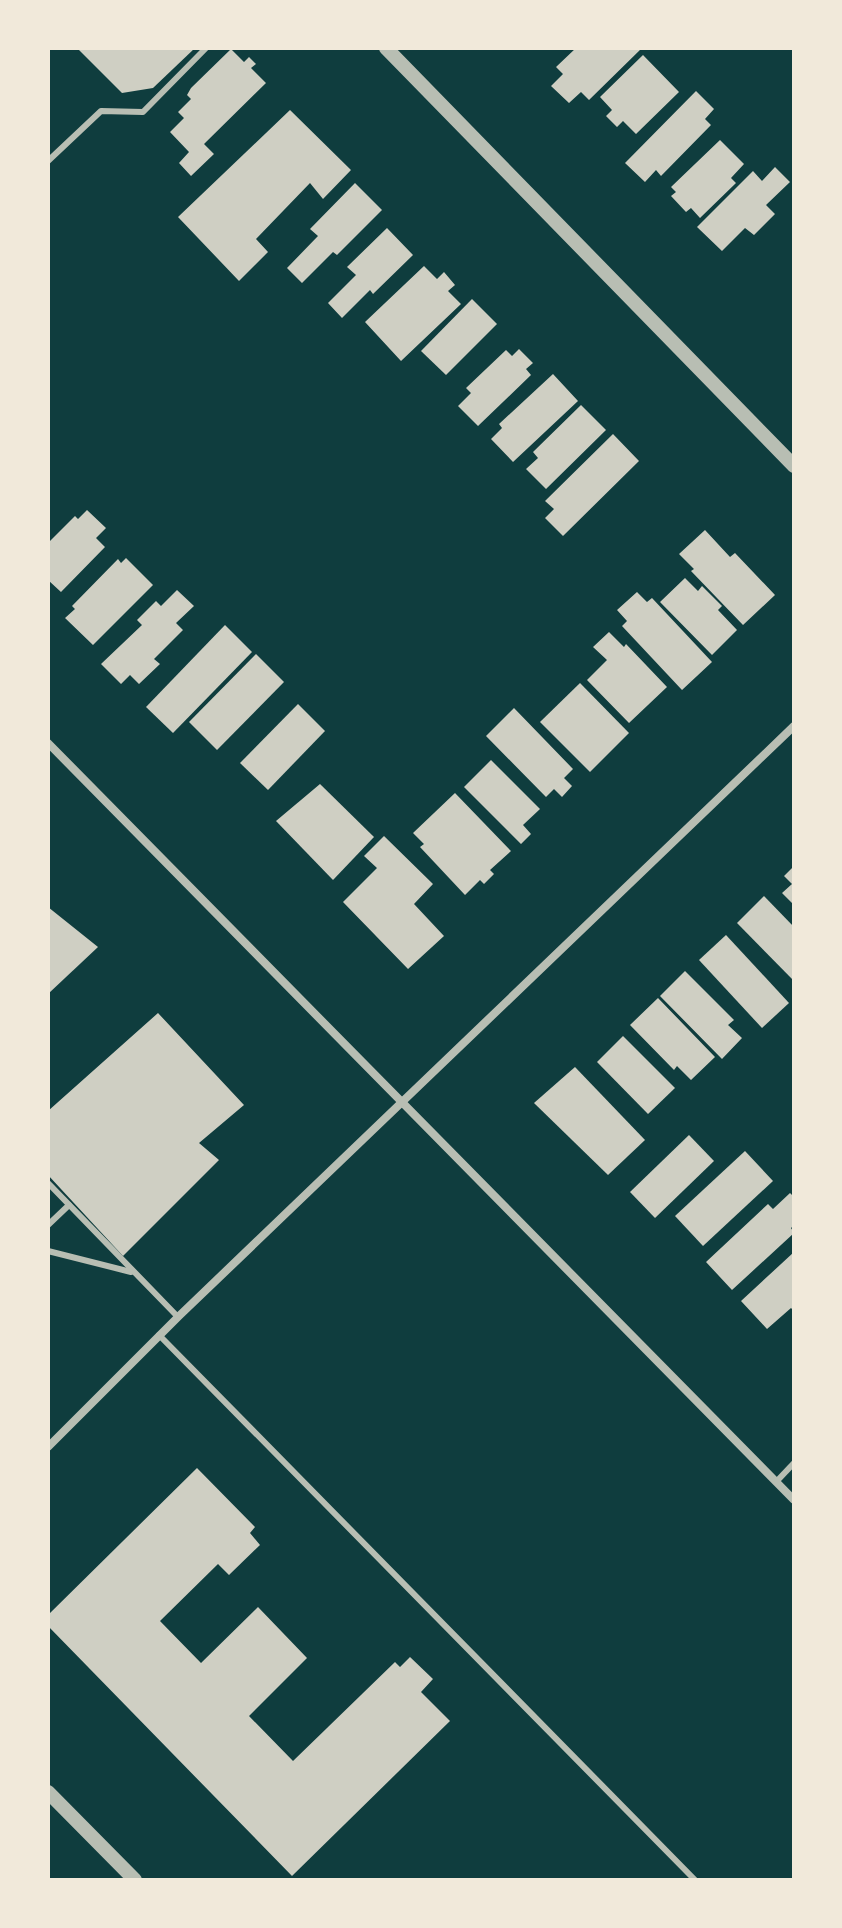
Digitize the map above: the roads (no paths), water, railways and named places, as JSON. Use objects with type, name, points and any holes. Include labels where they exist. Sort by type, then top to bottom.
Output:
[{"type":"street","points":[[386,48],[794,466]]},
{"type":"street","points":[[179,1316],[794,726]]},
{"type":"street","points":[[48,743],[794,1500]]},
{"type":"street","points":[[48,1447],[159,1335]]},
{"type":"street","points":[[48,1792],[135,1880]]},
{"type":"lane","points":[[48,161],[101,111],[143,112],[206,48]]},
{"type":"lane","points":[[48,1183],[179,1316],[159,1335],[695,1880]]},
{"type":"lane","points":[[50,1219],[69,1205]]},
{"type":"lane","points":[[48,1251],[135,1273]]},
{"type":"lane","points":[[776,1482],[794,1463]]}]
